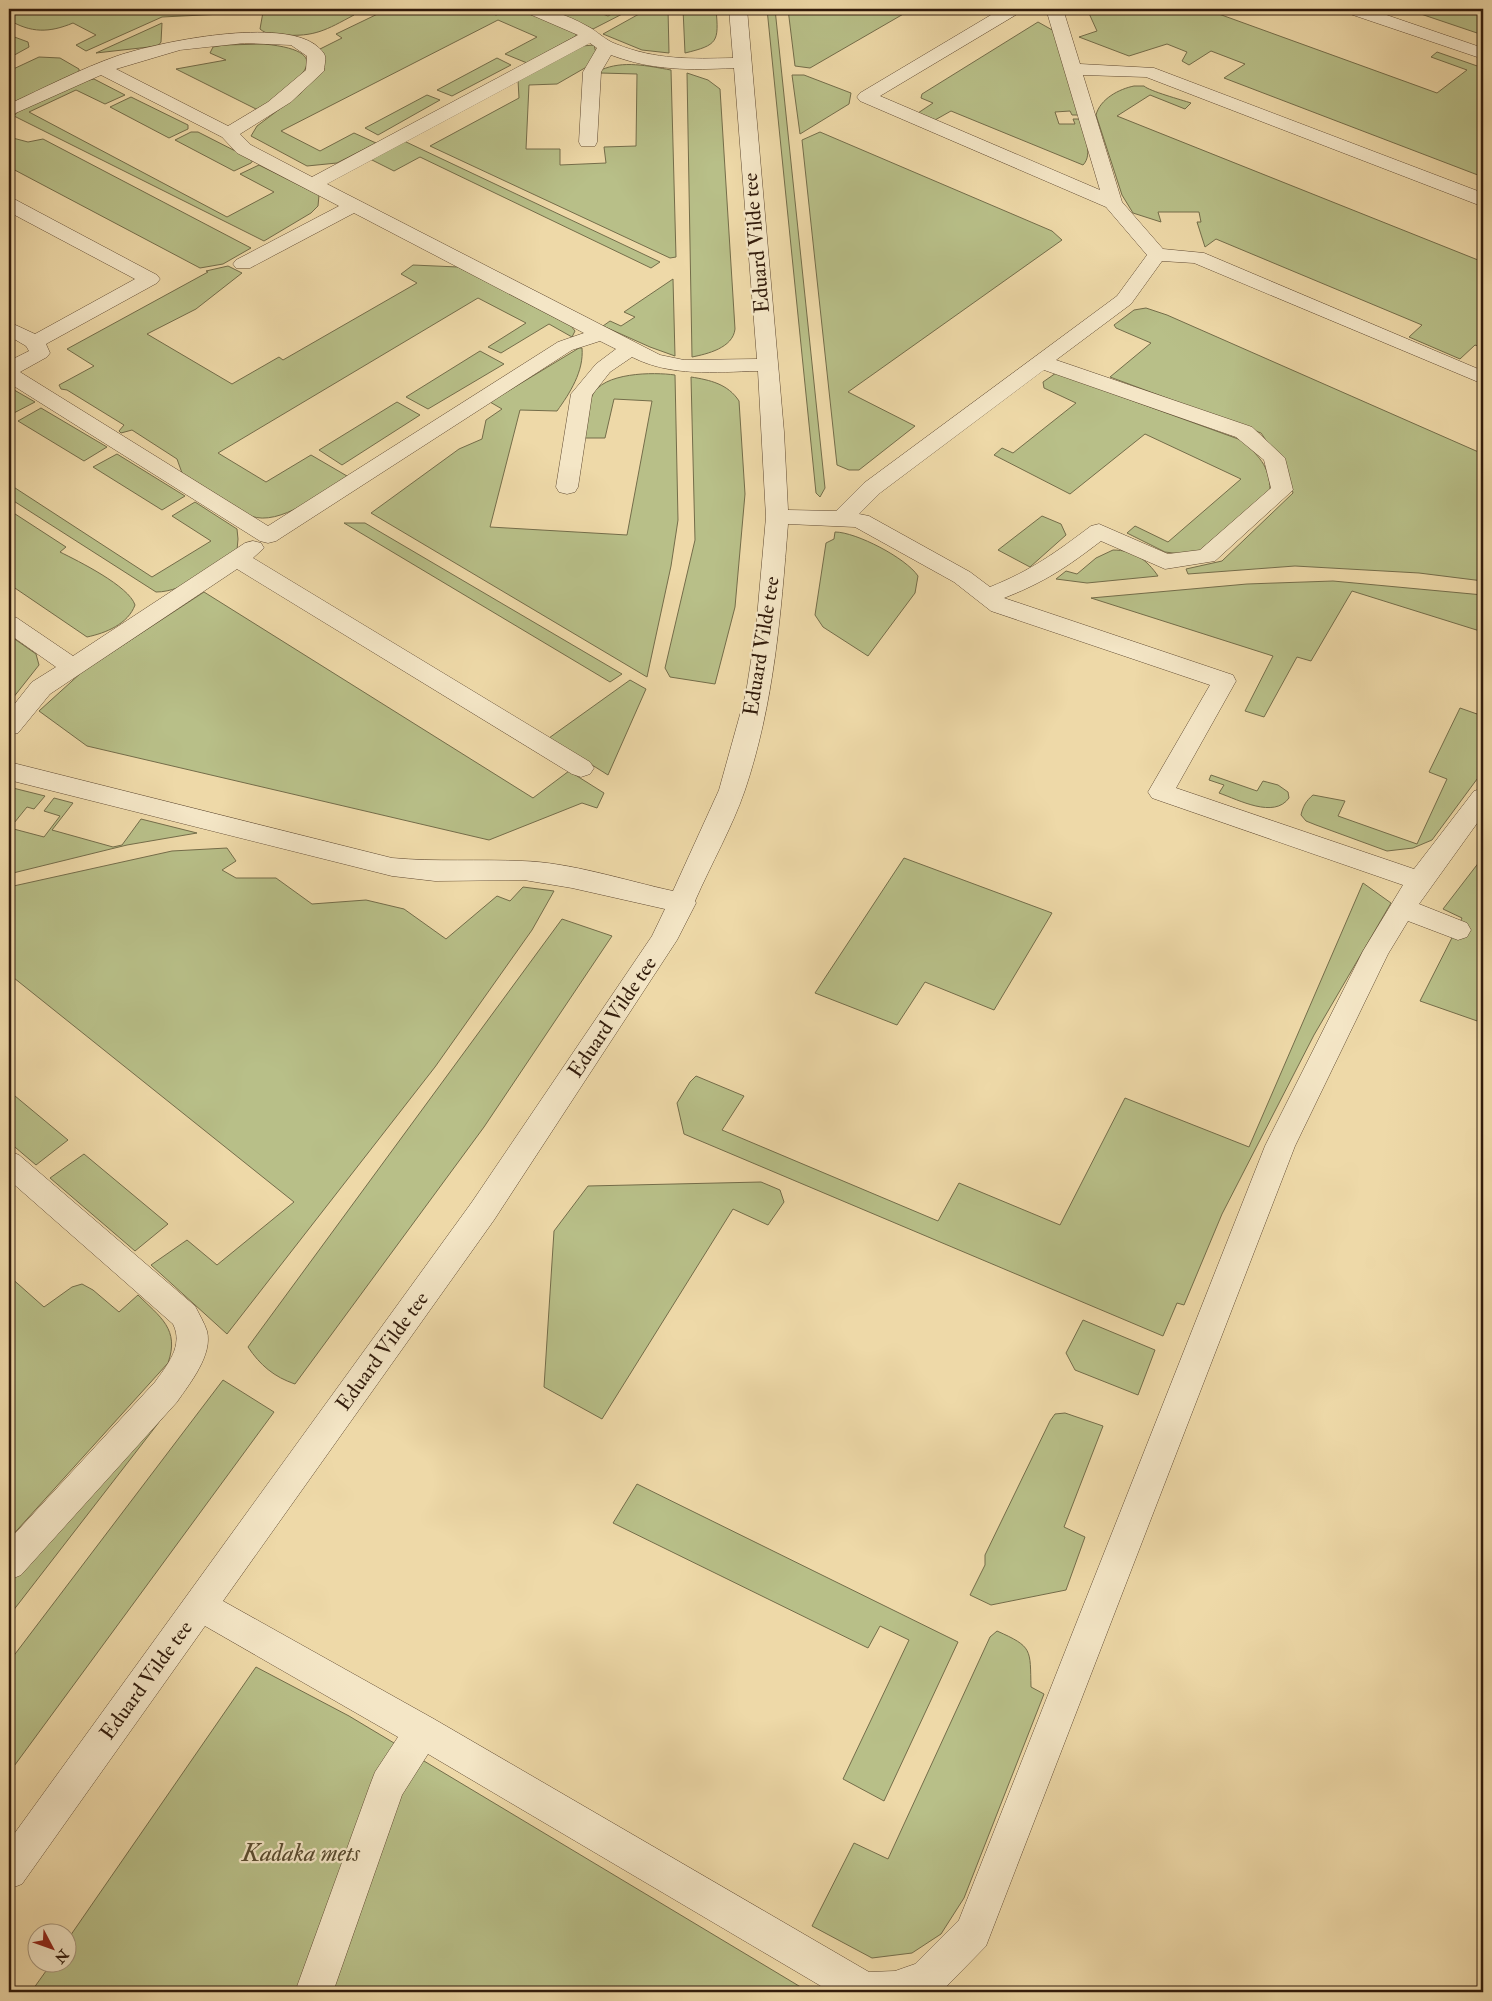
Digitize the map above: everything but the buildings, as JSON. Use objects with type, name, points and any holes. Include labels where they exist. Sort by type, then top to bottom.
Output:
[{"type":"street","points":[[533,9],[580,29],[607,47],[631,56],[677,65],[741,63]]},
{"type":"street","name":"Eduard Vilde tee","points":[[9,1871],[483,1211],[664,940],[683,903],[732,790],[758,693],[768,629],[777,517],[773,432],[738,9]]},
{"type":"street","points":[[1013,9],[866,97],[1113,203]]},
{"type":"street","points":[[1055,9],[1113,203],[1157,255],[1197,257],[1483,378]]},
{"type":"street","points":[[1353,9],[1483,54]]},
{"type":"street","points":[[313,184],[590,36]]},
{"type":"street","points":[[9,111],[101,68],[134,57],[198,43],[245,38],[294,40],[304,44],[316,55],[315,71],[298,89],[261,116],[228,133]]},
{"type":"street","points":[[588,142],[592,72],[607,47]]},
{"type":"street","points":[[101,68],[228,133],[244,149],[654,360],[684,366],[767,365]]},
{"type":"street","points":[[1073,69],[1148,72],[1483,200]]},
{"type":"street","points":[[9,204],[150,279],[35,342]]},
{"type":"street","points":[[243,264],[353,206]]},
{"type":"street","points":[[842,518],[872,488],[1124,300],[1157,255]]},
{"type":"street","points":[[9,328],[35,342],[40,353],[9,368]]},
{"type":"street","points":[[9,727],[41,688],[71,666],[238,559],[268,536],[565,346],[602,334]]},
{"type":"street","points":[[567,487],[582,394],[603,368],[631,348]]},
{"type":"street","points":[[987,597],[1033,578],[1059,562],[1099,531],[1165,562],[1207,556],[1282,490],[1274,458],[1244,432],[1041,362]]},
{"type":"street","points":[[9,374],[268,536]]},
{"type":"street","points":[[777,517],[842,518],[861,521],[962,577],[999,606],[1224,681],[1161,792],[1419,881]]},
{"type":"street","points":[[238,559],[581,768]]},
{"type":"street","points":[[9,623],[71,666]]},
{"type":"street","points":[[9,771],[392,866],[435,872],[524,870],[572,878],[683,903]]},
{"type":"street","points":[[199,1605],[422,1731],[710,1902],[865,1991],[896,1990],[927,1979],[973,1933],[1166,1431],[1280,1146],[1376,951],[1419,881],[1483,797]]},
{"type":"street","points":[[1402,908],[1458,930]]},
{"type":"street","points":[[9,1162],[184,1315],[192,1331],[191,1349],[180,1371],[166,1392],[9,1564]]},
{"type":"street","points":[[314,1992],[388,1784],[422,1731]]},
{"type":"green space","points":[[9,9],[340,9],[354,15],[336,25],[304,35],[271,34],[265,32],[260,29],[263,12],[162,17],[86,51],[76,45],[96,35],[73,23],[48,30],[25,27],[9,20]]},
{"type":"green space","points":[[388,9],[482,9],[496,15],[510,9],[520,9],[576,33],[576,36],[527,63],[505,54],[537,37],[498,20],[281,131],[320,151],[354,133],[376,143],[337,163],[307,166],[251,136],[257,126],[301,93],[320,49],[342,38],[336,34]]},
{"type":"green space","points":[[565,9],[590,9],[608,16],[621,9],[632,9],[593,29],[557,13]]},
{"type":"green space","points":[[648,9],[668,9],[669,53],[642,50],[603,34]]},
{"type":"green space","points":[[683,9],[716,9],[716,35],[710,44],[685,53]]},
{"type":"green space","points":[[767,9],[775,9],[825,488],[820,497],[816,493]]},
{"type":"green space","points":[[788,9],[912,9],[810,68],[795,66]]},
{"type":"green space","points":[[1087,9],[1205,9],[1437,93],[1467,70],[1431,57],[1437,52],[1483,68],[1483,177],[1224,78],[1245,64],[1211,51],[1189,65],[1182,61],[1187,52],[1167,44],[1129,56],[1079,37],[1097,31]]},
{"type":"green space","points":[[1406,9],[1483,9],[1483,35]]},
{"type":"green space","points":[[1038,22],[1054,31],[1079,115],[1072,115],[1070,111],[1055,112],[1059,124],[1075,124],[1073,119],[1080,119],[1088,149],[1088,155],[1083,165],[951,111],[935,120],[918,113],[933,103],[921,98],[922,94]]},
{"type":"green space","points":[[162,23],[161,42],[158,46],[96,53]]},
{"type":"green space","points":[[9,35],[28,42],[29,47],[9,58]]},
{"type":"green space","points":[[264,44],[288,48],[302,54],[307,62],[297,80],[258,110],[176,69],[226,60],[210,53],[213,47]]},
{"type":"green space","points":[[594,45],[596,53],[590,65],[557,84],[529,85],[526,149],[560,149],[560,165],[606,163],[604,147],[636,146],[637,74],[600,73],[601,70],[618,65],[627,65],[671,70],[676,257],[670,258],[430,146],[519,98],[518,80],[582,46]]},
{"type":"green space","points":[[39,57],[60,58],[79,69],[79,72],[9,106],[9,71]]},
{"type":"green space","points":[[497,58],[511,65],[452,96],[437,90]]},
{"type":"green space","points":[[687,73],[708,80],[720,89],[735,329],[730,341],[718,349],[692,357]]},
{"type":"green space","points":[[792,75],[804,75],[851,93],[849,104],[800,134]]},
{"type":"green space","points":[[94,79],[125,95],[105,104],[76,90],[29,112],[227,217],[274,192],[240,174],[259,165],[319,195],[318,206],[311,213],[264,241],[14,116],[21,108],[84,81]]},
{"type":"green space","points":[[1134,86],[1144,86],[1191,103],[1185,109],[1150,95],[1117,116],[1483,262],[1483,348],[1475,345],[1460,359],[1409,337],[1422,325],[1216,239],[1205,247],[1197,222],[1201,222],[1199,212],[1158,212],[1161,222],[1133,213],[1122,195],[1096,115],[1098,109],[1111,96]]},
{"type":"green space","points":[[427,95],[440,100],[378,135],[365,128]]},
{"type":"green space","points":[[131,97],[188,125],[188,129],[169,138],[110,107]]},
{"type":"green space","points":[[191,132],[198,132],[253,160],[251,163],[234,171],[175,140]]},
{"type":"green space","points":[[820,132],[1052,231],[1062,240],[848,392],[915,426],[859,470],[849,470],[837,465],[802,140]]},
{"type":"green space","points":[[9,137],[28,142],[43,139],[251,248],[223,264],[200,268],[9,167]]},
{"type":"green space","points":[[404,141],[660,262],[651,268],[420,157],[394,171],[370,159]]},
{"type":"green space","points":[[413,265],[458,267],[571,326],[575,331],[572,337],[549,324],[501,353],[488,347],[526,323],[478,298],[218,453],[266,482],[311,455],[347,476],[314,499],[275,517],[262,518],[251,516],[182,473],[177,459],[132,430],[121,433],[119,431],[124,425],[67,390],[61,389],[59,385],[94,366],[67,349],[208,272],[206,271],[228,266],[242,273],[196,309],[147,334],[232,384],[279,357],[283,360],[417,283],[401,274]]},
{"type":"green space","points":[[673,279],[675,356],[603,326],[610,321],[621,326],[635,317],[624,312]]},
{"type":"green space","points":[[1146,308],[1167,315],[1483,454],[1483,581],[1419,573],[1295,566],[1188,574],[1186,569],[1222,561],[1293,493],[1288,472],[1261,433],[1110,377],[1151,343],[1116,328],[1114,325],[1134,310]]},
{"type":"green space","points":[[579,348],[582,348],[581,365],[571,389],[557,411],[520,410],[490,527],[627,535],[652,401],[614,399],[605,438],[584,438],[590,401],[598,388],[606,382],[617,378],[642,374],[675,375],[678,520],[671,566],[647,677],[371,513],[459,449],[482,439],[486,420],[502,409],[490,402]]},
{"type":"green space","points":[[480,351],[504,364],[428,409],[406,397]]},
{"type":"green space","points":[[1056,373],[1241,440],[1262,462],[1268,474],[1270,490],[1199,551],[1181,554],[1165,552],[1127,533],[1135,526],[1168,542],[1241,479],[1145,434],[1070,494],[994,455],[1002,448],[1013,453],[1076,403],[1044,388],[1043,382]]},
{"type":"green space","points":[[691,377],[712,381],[730,390],[739,401],[745,494],[735,607],[715,684],[670,677],[665,668],[695,540]]},
{"type":"green space","points":[[9,387],[35,402],[10,415]]},
{"type":"green space","points":[[397,402],[420,415],[342,465],[319,450]]},
{"type":"green space","points":[[41,408],[107,447],[84,461],[18,421]]},
{"type":"green space","points":[[117,454],[185,496],[162,510],[93,467]]},
{"type":"green space","points":[[9,484],[152,577],[211,541],[172,516],[195,502],[237,529],[237,550],[188,583],[178,588],[156,592],[9,498]]},
{"type":"green space","points":[[9,510],[66,547],[60,552],[102,575],[123,590],[135,605],[132,612],[116,627],[87,637],[9,584]]},
{"type":"green space","points":[[1042,516],[1061,524],[1066,535],[1030,567],[998,550]]},
{"type":"green space","points":[[344,523],[365,523],[622,674],[610,682]]},
{"type":"green space","points":[[835,532],[855,536],[880,547],[903,562],[918,576],[915,593],[868,656],[823,627],[815,615],[826,543],[834,539]]},
{"type":"green space","points":[[1113,550],[1134,554],[1149,565],[1158,576],[1087,583],[1056,579],[1066,571],[1077,574],[1096,558]]},
{"type":"green space","points":[[1333,581],[1483,595],[1483,632],[1352,591],[1311,661],[1297,657],[1264,717],[1245,711],[1273,656],[1091,598],[1247,584]]},
{"type":"green space","points":[[204,592],[533,798],[569,771],[604,793],[597,808],[582,803],[489,840],[87,746],[39,711],[82,672]]},
{"type":"green space","points":[[9,635],[36,654],[39,665],[9,703]]},
{"type":"green space","points":[[630,680],[646,689],[608,775],[549,738]]},
{"type":"green space","points":[[1483,701],[1483,771],[1432,840],[1413,848],[1387,851],[1306,821],[1301,815],[1308,799],[1313,795],[1345,801],[1338,816],[1417,844],[1447,779],[1429,772],[1460,708],[1477,714]]},
{"type":"green space","points":[[1211,775],[1257,791],[1263,781],[1278,785],[1288,792],[1289,798],[1283,804],[1275,807],[1256,806],[1219,793],[1224,785],[1209,780]]},
{"type":"green space","points":[[9,787],[45,796],[34,809],[27,807],[10,828],[44,837],[60,816],[44,811],[54,798],[73,803],[52,830],[113,847],[122,845],[141,819],[197,833],[127,845],[9,874]]},
{"type":"green space","points":[[227,848],[236,861],[222,870],[236,878],[276,878],[312,904],[366,900],[404,909],[446,939],[497,896],[510,901],[523,887],[554,891],[532,930],[435,1067],[227,1334],[151,1265],[187,1240],[217,1265],[294,1202],[9,974],[9,887],[172,851]]},
{"type":"green space","points":[[1483,857],[1483,1023],[1420,1001],[1462,918],[1443,909]]},
{"type":"green space","points":[[904,858],[1052,913],[994,1010],[925,982],[897,1025],[815,993]]},
{"type":"green space","points":[[1363,883],[1391,903],[1314,1035],[1222,1214],[1184,1305],[1177,1303],[1163,1336],[684,1134],[677,1103],[696,1076],[744,1096],[722,1130],[938,1221],[959,1183],[1060,1225],[1125,1098],[1249,1147]]},
{"type":"green space","points":[[562,919],[612,936],[484,1127],[295,1384],[274,1374],[257,1359],[248,1347]]},
{"type":"green space","points":[[9,1091],[68,1140],[36,1165],[9,1142]]},
{"type":"green space","points":[[84,1154],[168,1224],[135,1251],[50,1178]]},
{"type":"green space","points":[[761,1182],[780,1190],[784,1202],[768,1225],[733,1209],[602,1419],[544,1387],[554,1231],[588,1186]]},
{"type":"green space","points":[[9,1276],[44,1307],[72,1287],[82,1284],[93,1290],[119,1312],[138,1295],[166,1324],[170,1332],[171,1351],[168,1363],[9,1539]]},
{"type":"green space","points":[[1083,1320],[1155,1350],[1138,1395],[1075,1370],[1066,1353]]},
{"type":"green space","points":[[223,1380],[274,1412],[9,1773],[9,1662]]},
{"type":"green space","points":[[180,1395],[9,1616],[9,1583]]},
{"type":"green space","points":[[1065,1413],[1103,1426],[1064,1527],[1085,1537],[1066,1590],[991,1605],[970,1595],[985,1565],[985,1555],[1050,1421],[1055,1414]]},
{"type":"green space","points":[[637,1484],[958,1642],[884,1801],[843,1779],[909,1640],[880,1626],[868,1648],[613,1523]]},
{"type":"green space","points":[[997,1631],[1017,1641],[1027,1651],[1030,1664],[1031,1687],[1044,1694],[964,1898],[941,1934],[912,1953],[872,1958],[812,1926],[854,1843],[888,1859],[990,1637]]},
{"type":"green space","name":"Kadaka mets","points":[[256,1667],[349,1716],[809,1992],[31,1992],[44,1974],[78,1974],[78,1925]]}]
